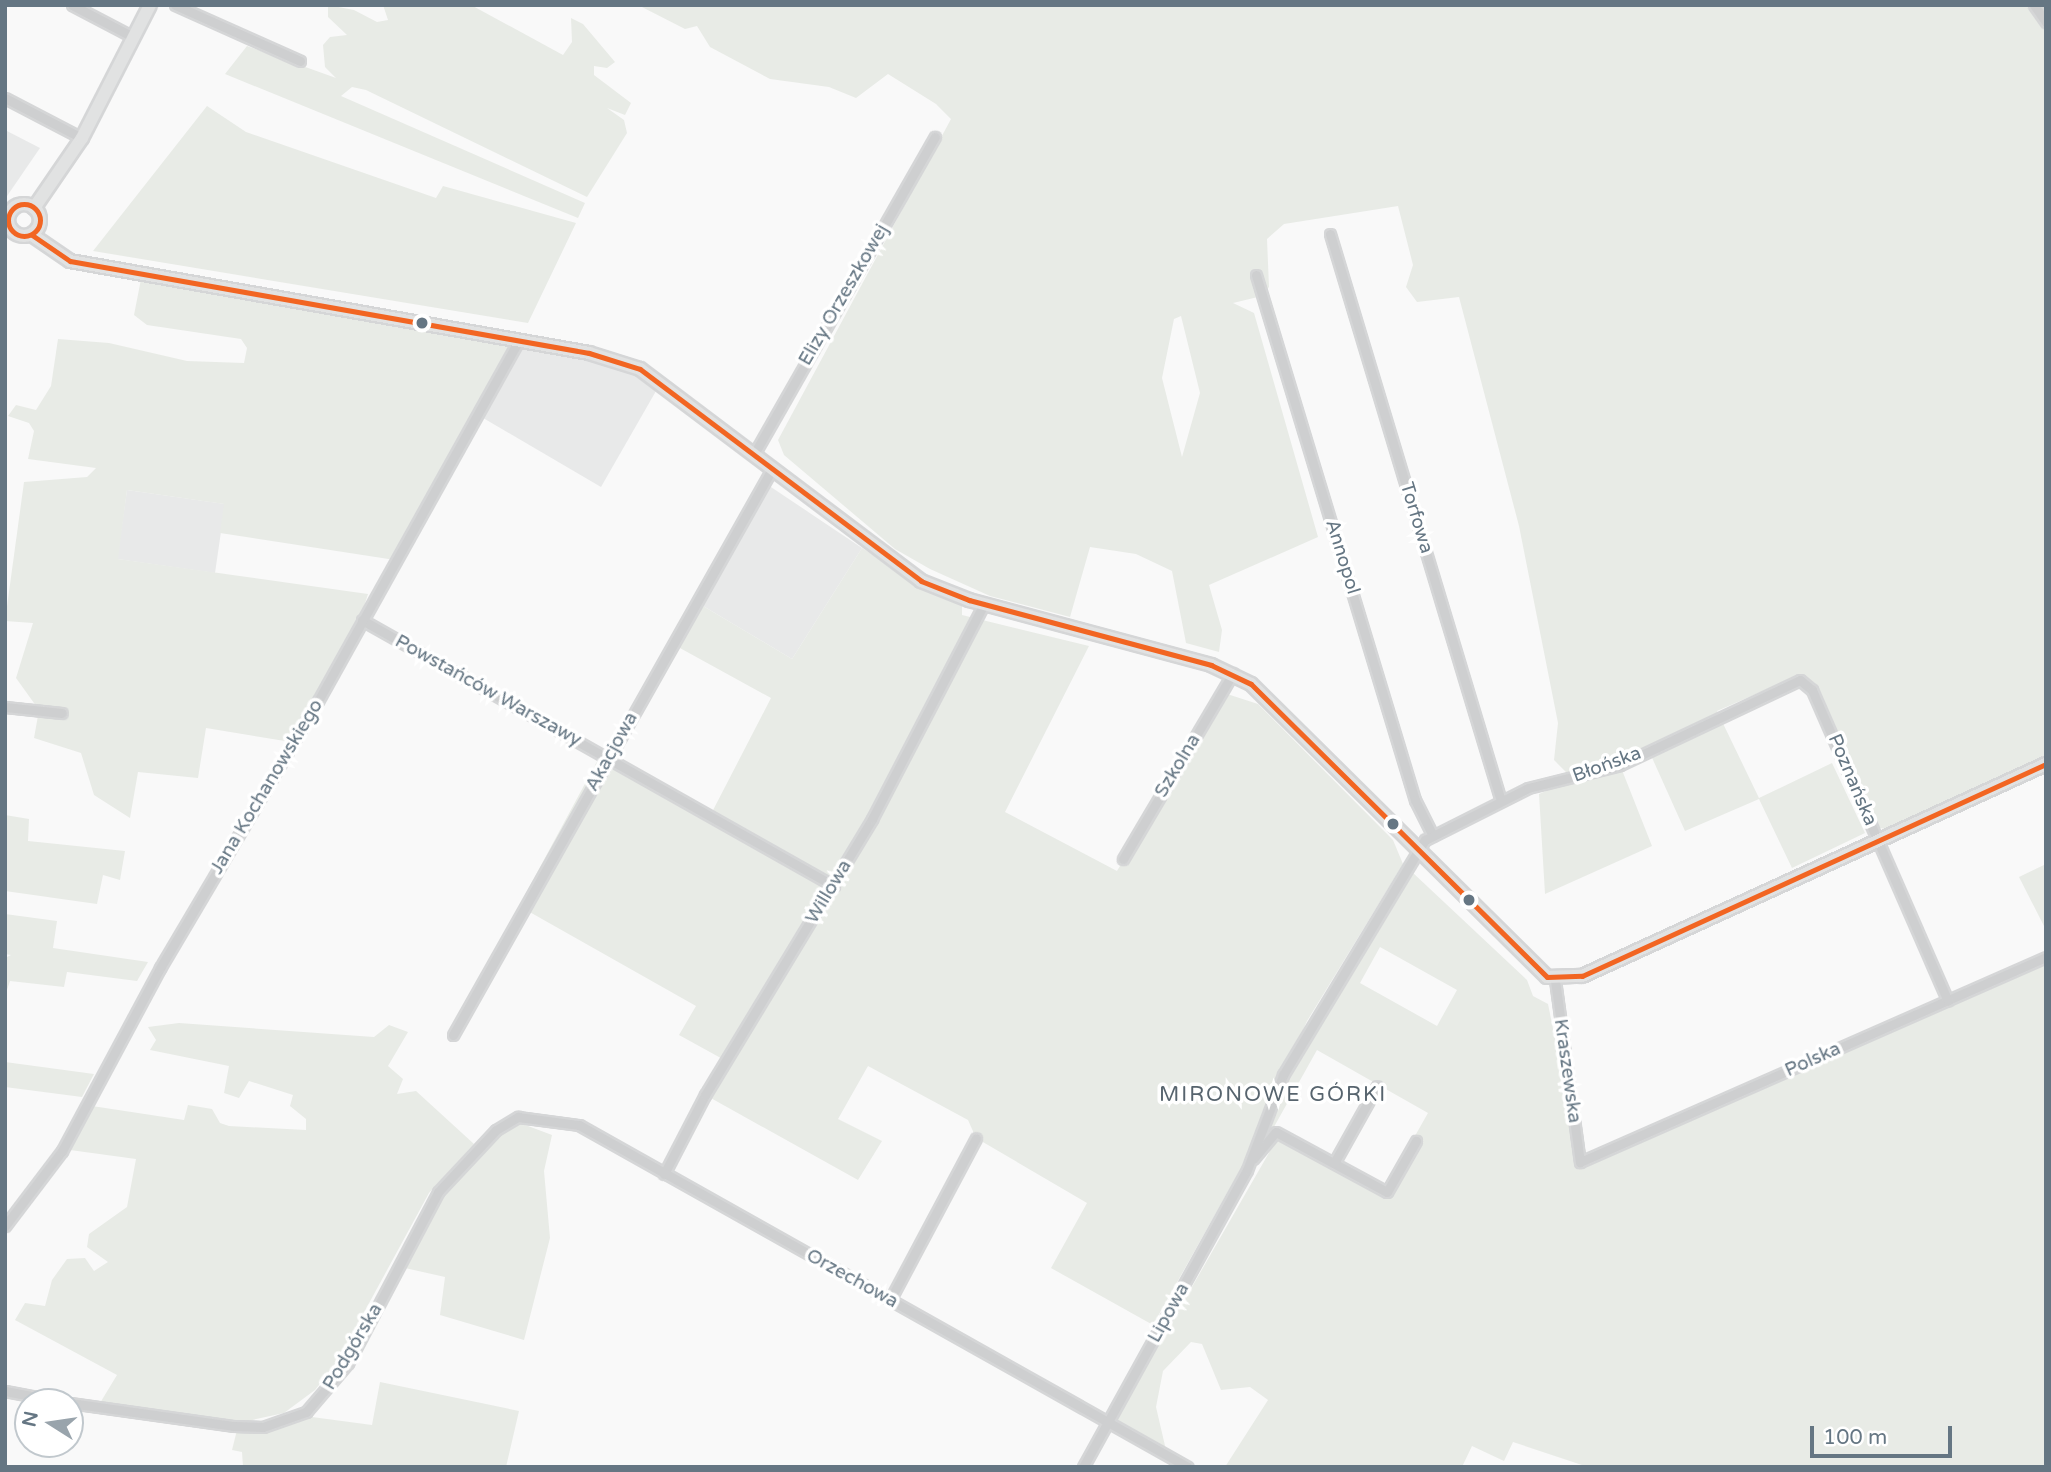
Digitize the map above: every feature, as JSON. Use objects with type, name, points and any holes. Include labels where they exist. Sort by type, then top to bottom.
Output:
[{"type":"street","points":[[72,5],[134,37]]},
{"type":"street","points":[[34,208],[82,138],[150,5]]},
{"type":"street","points":[[175,5],[300,61]]},
{"type":"street","points":[[2039,8],[2046,22]]},
{"type":"street","points":[[5,98],[82,138]]},
{"type":"street","name":"Elizy Orzeszkowej","points":[[754,454],[935,137]]},
{"type":"street","points":[[34,208],[13,208],[7,224],[17,235],[32,235],[69,261],[519,340],[640,369],[906,572],[984,604],[1233,673],[1265,696],[1537,971],[1555,979],[1582,976],[2046,764]]},
{"type":"street","points":[[32,235],[40,222],[34,208]]},
{"type":"street","name":"Torfowa","points":[[1330,234],[1501,802]]},
{"type":"street","name":"Annopol","points":[[1256,275],[1415,800],[1433,836]]},
{"type":"street","name":"Jana Kochanowskiego","points":[[5,1226],[62,1152],[160,968],[362,620],[519,340]]},
{"type":"street","name":"Akacjowa","points":[[453,1035],[772,468]]},
{"type":"street","name":"Willowa","points":[[664,1174],[705,1095],[834,886],[984,604]]},
{"type":"street","name":"Powstańców Warszawy","points":[[362,620],[834,886]]},
{"type":"street","name":"Szkolna","points":[[1123,859],[1233,673]]},
{"type":"street","name":"Błońska","points":[[1417,850],[1433,836],[1528,788],[1620,765],[1800,680]]},
{"type":"street","name":"Poznańska","points":[[1800,680],[1812,690],[1948,1001]]},
{"type":"street","points":[[5,706],[62,713]]},
{"type":"street","name":"Lipowa","points":[[1083,1467],[1253,1159],[1283,1075],[1417,850]]},
{"type":"street","name":"Polska","points":[[1580,1162],[2046,957]]},
{"type":"street","name":"Kraszewska","points":[[1555,979],[1580,1162]]},
{"type":"street","points":[[1377,1086],[1334,1163],[1387,1192],[1416,1141]]},
{"type":"street","name":"Orzechowa","points":[[510,1119],[579,1125],[1188,1467]]},
{"type":"street","name":"Podgórska","points":[[84,1405],[244,1427],[286,1422],[306,1412],[348,1363],[438,1192],[510,1119]]},
{"type":"street","name":"Lipowa","points":[[1253,1159],[1276,1132],[1334,1163]]},
{"type":"street","points":[[890,1300],[976,1138]]},
{"type":"shaded area","points":[[328,5],[354,10],[377,22],[388,20],[383,5],[471,5],[563,55],[572,42],[571,18],[583,24],[615,62],[607,68],[594,66],[594,75],[631,103],[625,115],[607,108],[624,120],[627,133],[587,197],[366,90],[352,87],[341,96],[585,203],[578,218],[225,74],[247,46],[336,78],[325,67],[323,45],[330,37],[347,35],[328,17]]},
{"type":"shaded area","points":[[638,5],[2028,5],[2046,29],[2046,755],[1885,829],[1876,827],[1812,685],[1807,677],[1795,677],[1717,711],[1759,798],[1832,763],[1865,833],[1792,868],[1759,799],[1685,831],[1649,751],[1620,765],[1652,846],[1545,894],[1539,794],[1597,769],[1567,773],[1554,760],[1558,723],[1519,526],[1459,297],[1417,302],[1406,287],[1413,265],[1398,206],[1284,224],[1267,239],[1269,287],[1262,296],[1233,303],[1254,313],[1318,537],[1209,585],[1222,630],[1219,652],[1186,643],[1172,571],[1136,554],[1090,547],[1070,617],[990,596],[930,569],[895,549],[784,455],[778,440],[951,119],[936,104],[888,74],[856,98],[829,87],[770,79],[710,47],[697,26],[685,29]],"holes":[[[1181,316],[1200,393],[1182,457],[1162,378],[1174,319]]]},
{"type":"shaded area","points":[[207,106],[246,132],[436,198],[443,186],[576,223],[528,323],[93,251]]},
{"type":"shaded area","points":[[5,130],[40,148],[5,199]]},
{"type":"shaded area","points":[[142,274],[518,342],[395,560],[220,533],[224,504],[127,490],[118,559],[368,594],[358,625],[291,742],[206,728],[198,778],[138,772],[130,818],[94,795],[81,753],[34,738],[39,710],[16,678],[33,623],[5,621],[24,482],[87,477],[96,468],[28,459],[34,431],[29,423],[8,416],[16,405],[36,410],[51,386],[58,339],[109,343],[187,361],[244,363],[247,348],[241,339],[147,325],[134,315]]},
{"type":"shaded area","points":[[518,342],[617,357],[660,384],[601,487],[478,415]]},
{"type":"shaded area","points":[[765,483],[862,548],[792,659],[693,600]]},
{"type":"shaded area","points":[[127,490],[225,504],[215,573],[117,559]]},
{"type":"shaded area","points":[[862,548],[942,598],[962,603],[962,615],[1089,646],[1005,812],[1117,871],[1224,693],[1258,704],[1393,840],[1403,864],[1307,1021],[1244,1163],[1153,1325],[1051,1268],[1087,1203],[976,1138],[968,1120],[868,1066],[838,1119],[882,1141],[858,1180],[709,1097],[728,1062],[679,1035],[696,1006],[519,906],[601,754],[710,816],[771,698],[669,642],[693,600],[792,659]]},
{"type":"shaded area","points":[[5,815],[29,819],[28,841],[125,851],[120,880],[103,875],[97,904],[5,891]]},
{"type":"shaded area","points":[[2046,864],[2046,930],[2019,877]]},
{"type":"shaded area","points":[[1412,872],[1527,980],[1533,996],[1548,1004],[1580,1162],[2046,957],[2046,1467],[1588,1467],[1513,1442],[1504,1461],[1472,1446],[1462,1467],[1225,1467],[1268,1400],[1250,1387],[1221,1390],[1202,1344],[1191,1342],[1163,1371],[1156,1407],[1166,1450],[1115,1421],[1278,1137],[1382,1194],[1428,1113],[1317,1050],[1265,1143],[1259,1142],[1289,1073]],"holes":[[[1380,947],[1457,990],[1437,1026],[1360,983]]]},
{"type":"shaded area","points":[[5,914],[57,921],[53,948],[148,962],[137,981],[67,972],[64,987],[10,981],[5,996],[5,958],[11,955],[5,954]]},
{"type":"shaded area","points":[[179,1023],[374,1037],[389,1025],[408,1032],[388,1066],[403,1079],[397,1094],[416,1091],[474,1144],[429,1193],[337,1362],[315,1390],[284,1413],[234,1424],[100,1403],[117,1375],[15,1320],[25,1303],[45,1306],[52,1280],[67,1259],[85,1258],[94,1271],[108,1262],[87,1247],[89,1234],[127,1207],[136,1159],[70,1150],[92,1106],[184,1120],[188,1105],[212,1109],[220,1123],[229,1126],[306,1130],[306,1119],[290,1106],[293,1095],[249,1081],[239,1098],[224,1093],[229,1066],[150,1050],[156,1040],[148,1027]]},
{"type":"shaded area","points":[[5,1062],[94,1074],[82,1097],[5,1087]]},
{"type":"shaded area","points":[[512,1120],[552,1135],[544,1171],[550,1238],[524,1340],[440,1315],[445,1277],[405,1268],[434,1198]]},
{"type":"shaded area","points":[[380,1382],[519,1411],[506,1467],[243,1467],[242,1452],[232,1450],[237,1430],[297,1415],[372,1425]]},
{"type":"transit line","points":[[24,204],[35,209],[40,220],[35,231],[24,236],[13,231],[8,220],[13,209],[24,204]]},
{"type":"transit line","points":[[32,235],[70,261],[589,353],[640,369],[921,581],[969,600],[1211,665],[1251,684],[1547,977],[1582,976],[2046,764]]},
{"type":"district","name":"MIRONOWE GÓRKI","points":[[1273,1095]]}]
